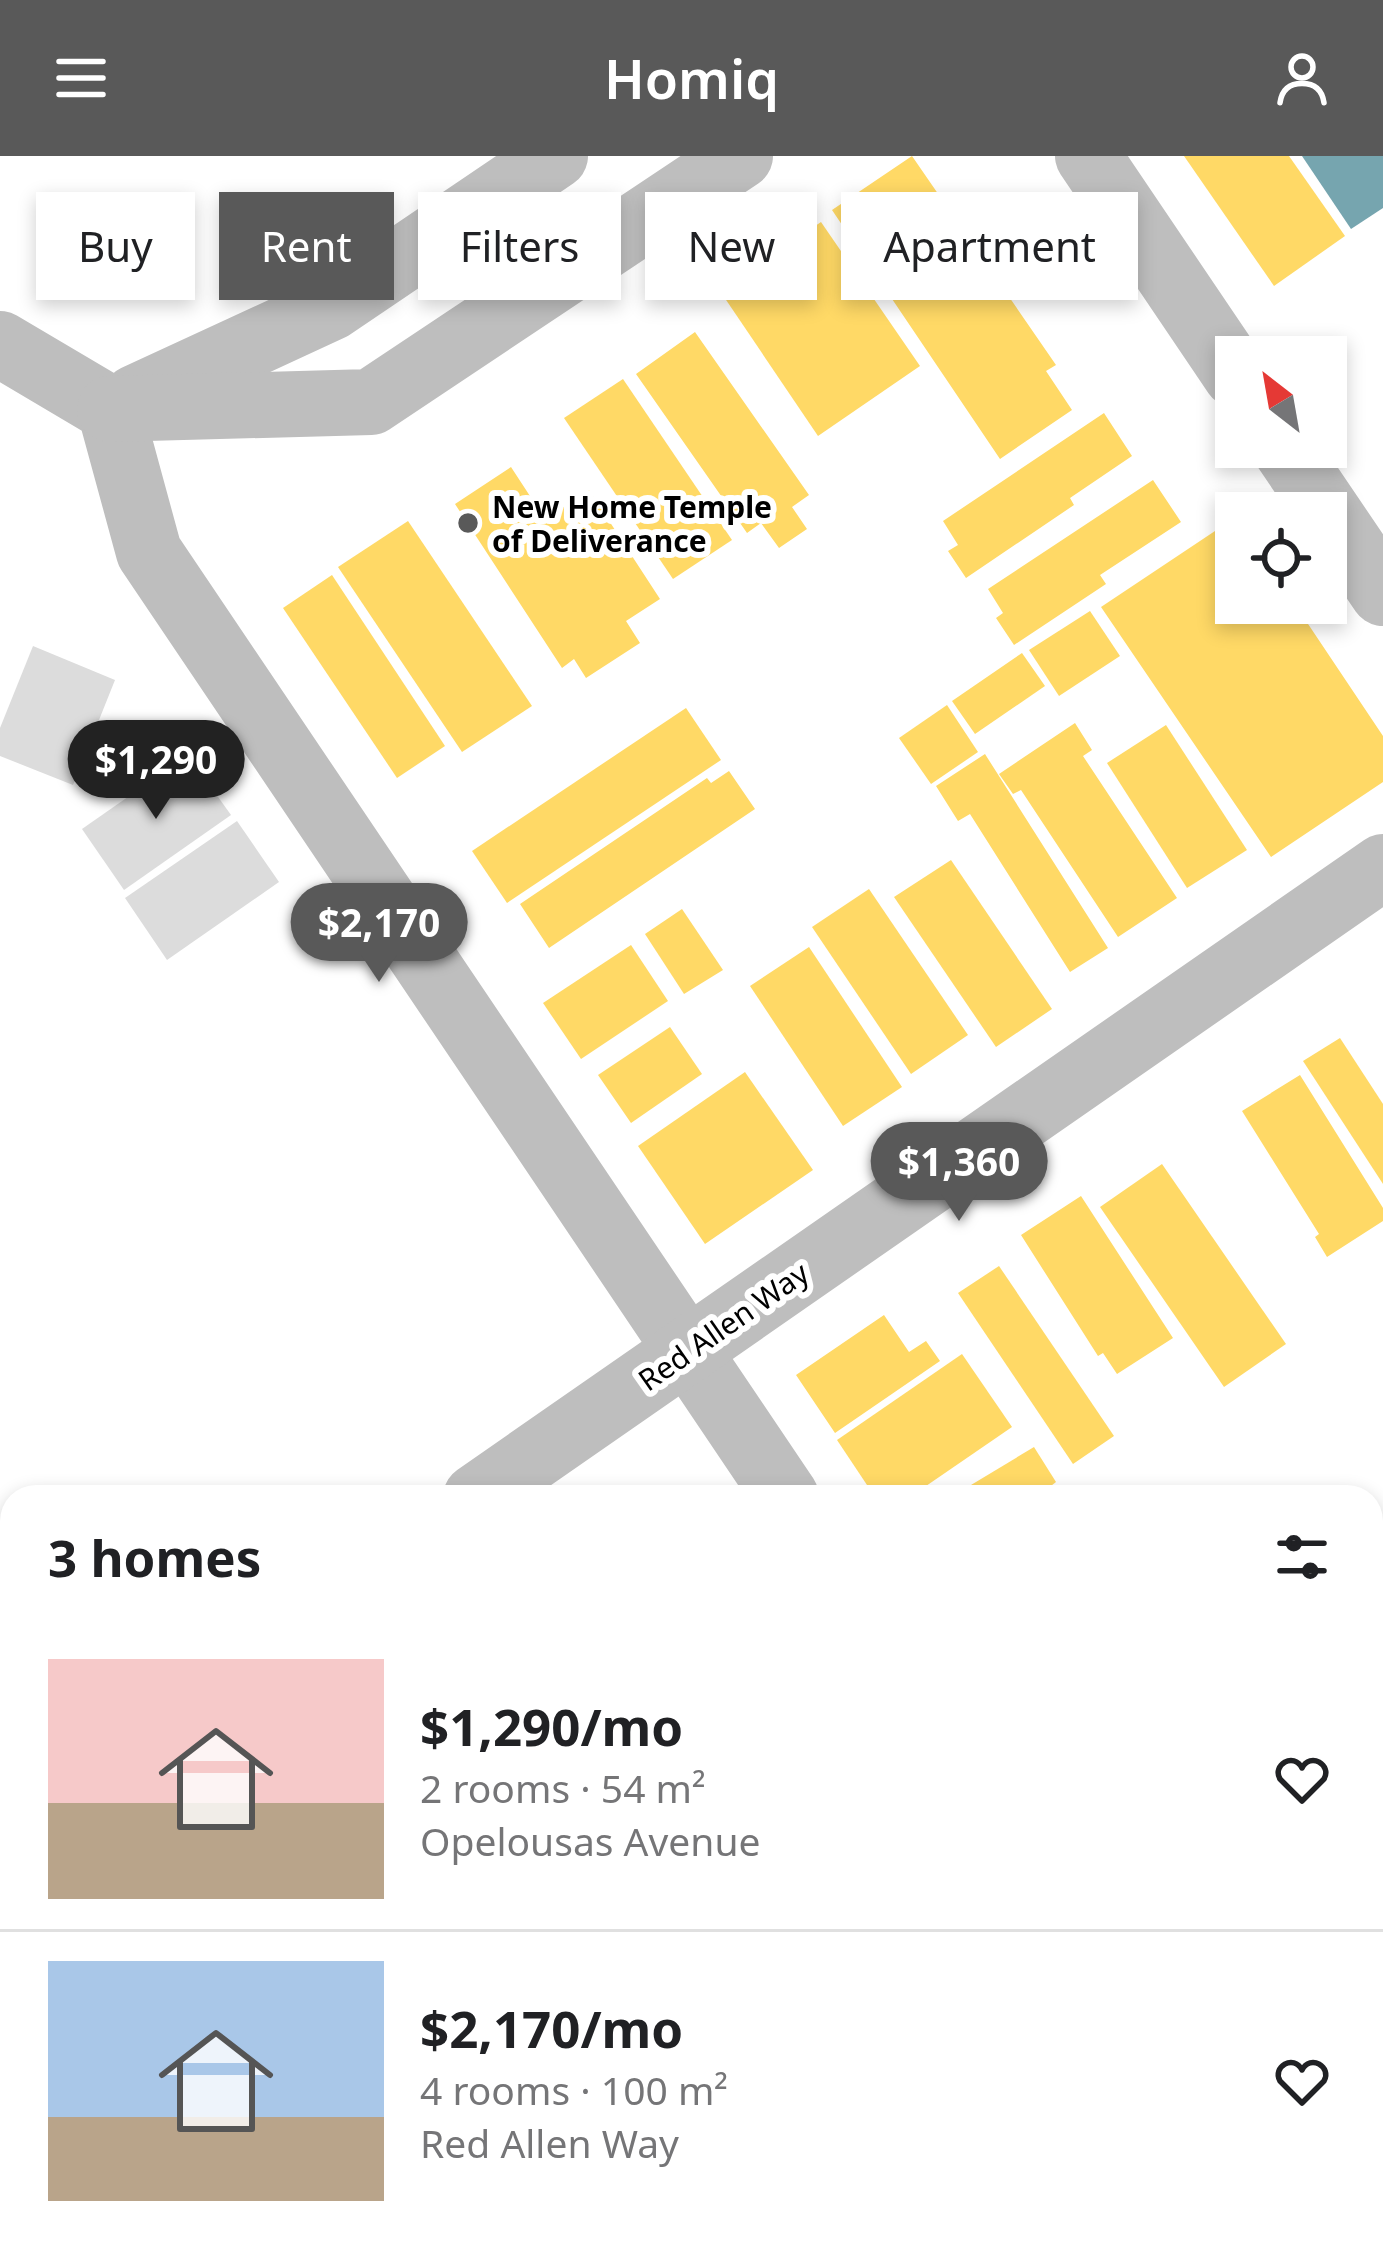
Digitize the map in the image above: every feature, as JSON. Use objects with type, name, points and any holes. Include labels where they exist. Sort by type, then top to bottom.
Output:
[{"type":"street","points":[[110,410],[332,307],[555,156]]},
{"type":"street","points":[[0,344],[110,410],[370,402],[740,156]]},
{"type":"street","points":[[1088,156],[1215,344]]},
{"type":"street","points":[[110,410],[149,552],[778,1485]]},
{"type":"street","points":[[1299,468],[1383,593]]},
{"type":"street","name":"Red Allen Way","points":[[493,1485],[1383,867]]},
{"type":"building: Homes","points":[[912,156],[937,192],[859,192]]},
{"type":"building: Homes","points":[[1184,156],[1289,156],[1345,236],[1274,286]]},
{"type":"building: Homes","points":[[821,222],[841,251],[841,300],[875,300],[920,366],[818,436],[726,300],[817,300],[817,225]]},
{"type":"building: Homes","points":[[893,300],[1011,300],[1056,365],[1046,371],[1072,410],[1000,459]]},
{"type":"building: Homes","points":[[695,332],[809,495],[792,507],[807,529],[779,548],[761,523],[747,533],[636,374]]},
{"type":"building: Homes","points":[[623,379],[732,540],[673,579],[564,418]]},
{"type":"building: Homes","points":[[1104,413],[1132,456],[1070,498],[1074,505],[966,578],[948,551],[958,545],[943,521]]},
{"type":"building: Homes","points":[[511,467],[545,519],[589,490],[660,599],[626,621],[640,643],[586,678],[574,659],[562,668],[455,504]]},
{"type":"building: Homes","points":[[1153,480],[1181,522],[1100,575],[1106,584],[1014,645],[996,618],[1003,613],[988,589]]},
{"type":"building: Homes","points":[[408,521],[532,706],[462,752],[338,567]]},
{"type":"building: Homes","points":[[1215,531],[1215,624],[1308,624],[1383,736],[1383,782],[1271,857],[1101,607]]},
{"type":"building: Homes","points":[[332,575],[445,746],[397,778],[283,608]]},
{"type":"building: Homes","points":[[1090,611],[1120,656],[1059,696],[1029,650]]},
{"type":"building: Homes","points":[[1022,653],[1045,686],[975,734],[952,701]]},
{"type":"building: Homes","points":[[947,705],[978,752],[931,784],[899,738]]},
{"type":"building: Homes","points":[[686,708],[721,760],[507,903],[472,851]]},
{"type":"building: Homes","points":[[1075,723],[1092,750],[1083,756],[1177,898],[1118,937],[1021,790],[1013,794],[999,774]]},
{"type":"building: Homes","points":[[1166,725],[1247,850],[1187,888],[1107,763]]},
{"type":"building: Homes","points":[[985,754],[1108,948],[1070,972],[970,814],[958,821],[936,786]]},
{"type":"building: Homes","points":[[729,771],[755,809],[549,948],[520,904],[707,778],[711,783]]},
{"type":"building: Homes","points":[[951,860],[1052,1009],[996,1047],[894,897]]},
{"type":"building: Homes","points":[[869,889],[968,1035],[911,1074],[812,927]]},
{"type":"building: Homes","points":[[682,909],[723,970],[684,994],[645,934]]},
{"type":"building: Homes","points":[[631,945],[668,1001],[581,1059],[543,1003]]},
{"type":"building: Homes","points":[[809,947],[902,1087],[843,1126],[750,986]]},
{"type":"building: Homes","points":[[670,1027],[702,1074],[631,1123],[598,1075]]},
{"type":"building: Homes","points":[[1340,1038],[1383,1104],[1383,1184],[1303,1061]]},
{"type":"building: Homes","points":[[745,1072],[813,1170],[705,1244],[638,1146]]},
{"type":"building: Homes","points":[[1300,1075],[1383,1208],[1383,1221],[1327,1257],[1315,1237],[1319,1234],[1242,1111]]},
{"type":"building: Homes","points":[[1162,1164],[1286,1344],[1224,1387],[1100,1207]]},
{"type":"building: Homes","points":[[1081,1196],[1173,1338],[1117,1374],[1103,1353],[1098,1356],[1021,1235]]},
{"type":"building: Homes","points":[[999,1266],[1114,1436],[1073,1464],[958,1293]]},
{"type":"building: Homes","points":[[884,1315],[909,1352],[926,1341],[940,1361],[835,1433],[796,1375]]},
{"type":"building: Homes","points":[[962,1354],[1012,1427],[927,1485],[867,1485],[837,1440]]},
{"type":"building: Homes","points":[[1034,1447],[1056,1482],[1052,1485],[971,1485]]},
{"type":"building: Public","points":[[1302,156],[1383,156],[1383,208],[1351,229]]},
{"type":"building: Other","points":[[33,646],[115,680],[73,785],[0,756],[0,728]]},
{"type":"building: Other","points":[[188,755],[231,815],[124,890],[82,829]]},
{"type":"building: Other","points":[[237,821],[279,882],[167,960],[125,898]]},
{"type":"place","name":"New Home Temple of Deliverance","points":[[468,523]]}]
